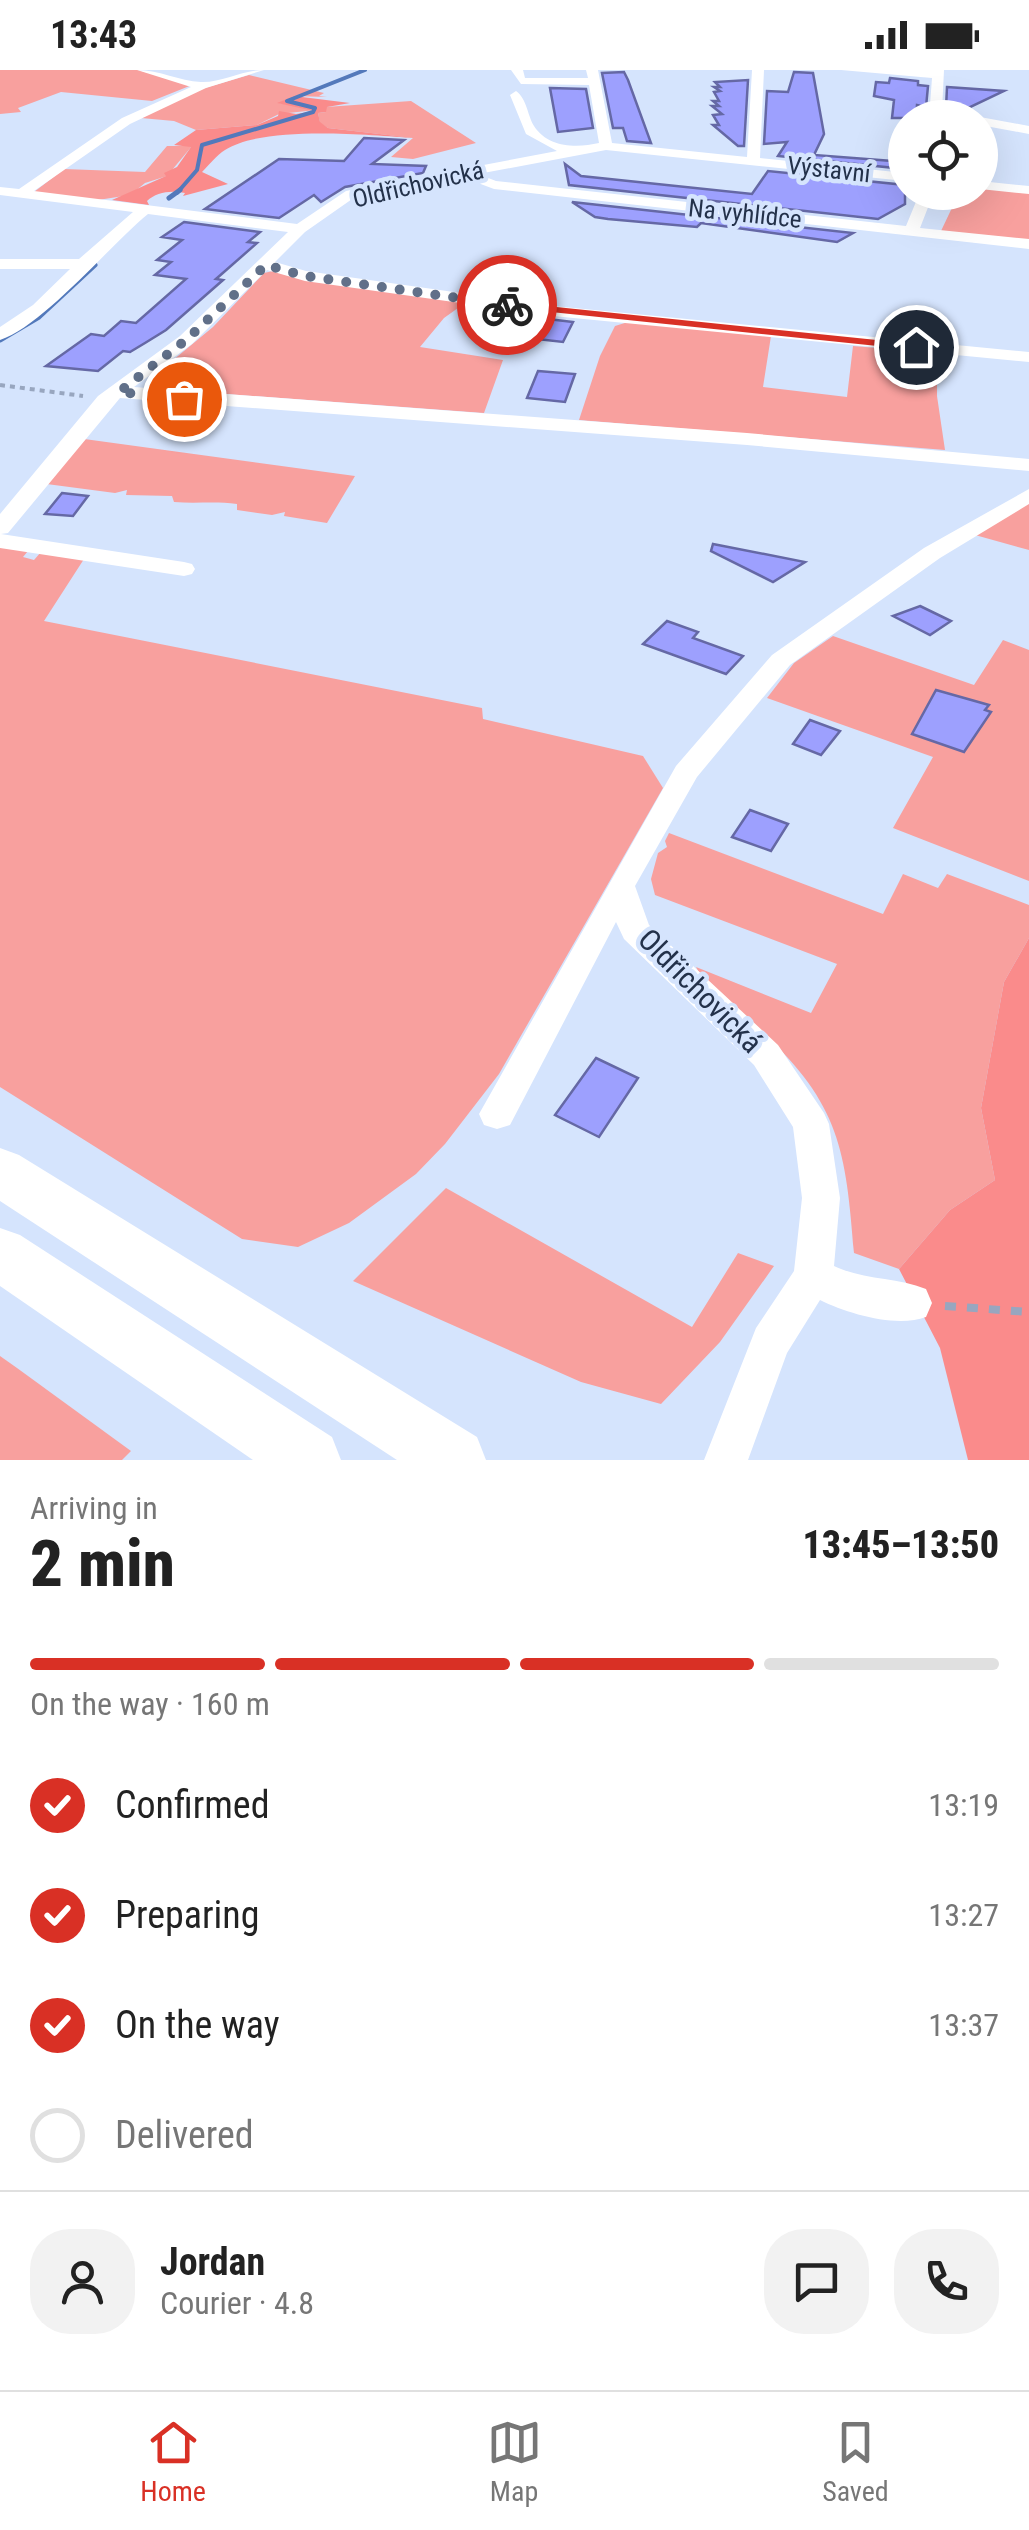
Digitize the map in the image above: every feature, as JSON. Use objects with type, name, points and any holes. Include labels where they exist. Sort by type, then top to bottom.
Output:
[{"type":"highway","points":[[0,1172],[454,1460]]},
{"type":"highway","points":[[0,1254],[309,1460]]},
{"type":"street","points":[[144,70],[202,86]]},
{"type":"street","points":[[21,194],[126,122],[202,86],[258,70]]},
{"type":"street","points":[[517,70],[521,81],[593,76],[606,146]]},
{"type":"street","name":"Výstavní","points":[[753,162],[758,70]]},
{"type":"street","points":[[847,70],[938,73],[936,100]]},
{"type":"street","points":[[516,94],[530,131],[569,153]]},
{"type":"street","points":[[998,124],[1029,130]]},
{"type":"street","name":"Výstavní","points":[[606,146],[888,175]]},
{"type":"street","name":"Oldřichovická","points":[[0,528],[112,396],[186,340],[300,228],[352,194],[606,146]]},
{"type":"street","name":"Na vyhlídce","points":[[464,172],[494,186],[1029,244]]},
{"type":"street","points":[[998,187],[1029,190]]},
{"type":"street","points":[[0,191],[300,228]]},
{"type":"street","points":[[0,335],[39,310],[144,210]]},
{"type":"street","points":[[910,232],[919,210]]},
{"type":"street","points":[[0,264],[84,264]]},
{"type":"street","points":[[266,265],[322,279],[553,311],[1029,357]]},
{"type":"street","points":[[112,396],[767,441],[1029,465]]},
{"type":"street","points":[[497,1114],[686,772],[782,660],[932,553],[1029,495]]},
{"type":"street","points":[[0,540],[184,569]]},
{"type":"street","name":"Oldřichovická","points":[[620,886],[635,930],[766,1055],[811,1124],[821,1198],[813,1276],[771,1342],[726,1460]]},
{"type":"street","points":[[813,1276],[846,1292],[912,1303]]},
{"type":"path","points":[[0,386],[112,396]]},
{"type":"path","points":[[912,1303],[1029,1312]]},
{"type":"shaded area","points":[[0,70],[138,70],[192,85],[152,101],[61,92],[18,108],[21,112],[0,114]]},
{"type":"shaded area","points":[[249,75],[324,93],[319,96],[327,97],[294,96],[279,103],[316,110],[279,114],[257,125],[196,130],[174,121],[141,118],[198,90]]},
{"type":"shaded area","points":[[294,96],[350,103],[327,107],[326,112],[318,113],[320,122],[328,128],[414,138],[316,134],[264,137],[225,150],[202,172],[228,184],[183,196],[185,193],[159,194],[147,201],[149,205],[112,200],[166,176],[164,173],[177,167],[191,147],[174,145],[196,130],[257,125],[278,116],[279,111],[314,111],[277,103]]},
{"type":"shaded area","points":[[411,101],[476,143],[413,159],[391,157],[413,138],[328,128],[320,123],[318,113],[326,112],[326,107]]},
{"type":"shaded area","points":[[167,146],[192,146],[167,176],[145,183],[130,195],[98,200],[34,192],[64,169],[145,172]]},
{"type":"shaded area","points":[[998,190],[1029,193],[1029,240],[941,231],[951,210],[998,210]]},
{"type":"shaded area","points":[[273,271],[465,303],[444,318],[420,347],[503,360],[484,413],[157,389],[151,383],[155,375],[213,327],[264,273]]},
{"type":"shaded area","points":[[628,322],[771,336],[763,387],[847,397],[853,346],[937,353],[937,396],[945,450],[579,420],[600,356],[615,326]]},
{"type":"shaded area","points":[[77,438],[355,476],[327,523],[284,516],[285,512],[272,515],[237,510],[237,504],[174,502],[172,496],[126,495],[127,490],[115,493],[39,483]]},
{"type":"shaded area","points":[[1029,499],[1029,550],[975,535]]},
{"type":"shaded area","points":[[0,547],[28,551],[23,557],[34,560],[41,552],[84,559],[44,621],[482,708],[483,719],[643,756],[663,788],[499,1074],[445,1144],[416,1174],[349,1223],[298,1247],[242,1239],[0,1087]]},
{"type":"shaded area","points":[[833,636],[974,685],[1003,640],[1029,650],[1029,881],[893,828],[933,757],[767,698],[794,663]]},
{"type":"shaded area","points":[[669,833],[883,914],[903,874],[938,888],[947,874],[1029,905],[1029,938],[1004,982],[981,1108],[995,1180],[950,1210],[899,1269],[854,1253],[842,1157],[823,1107],[788,1058],[709,985],[696,967],[811,1013],[837,964],[655,895],[651,879],[658,853],[667,847]]},
{"type":"shaded area","points":[[1029,938],[1029,1460],[968,1460],[940,1348],[899,1269],[950,1210],[995,1180],[981,1108],[1004,982]]},
{"type":"shaded area","points":[[446,1188],[692,1327],[738,1253],[774,1266],[720,1342],[661,1404],[581,1382],[353,1281]]},
{"type":"shaded area","points":[[0,1356],[131,1451],[122,1460],[0,1460]]},
{"type":"building","points":[[624,72],[651,143],[627,141],[623,128],[613,128],[602,73]]},
{"type":"building","points":[[794,72],[813,73],[824,134],[814,155],[888,161],[888,167],[778,156],[787,142],[764,144],[767,91],[788,92]]},
{"type":"building","points":[[890,78],[918,81],[918,85],[928,86],[927,100],[874,96],[876,82],[889,83]]},
{"type":"building","points":[[748,80],[744,146],[738,146],[713,125],[719,125],[713,115],[722,114],[712,106],[719,106],[713,101],[719,101],[714,92],[720,91],[714,87],[720,87],[715,82]]},
{"type":"building","points":[[947,87],[1004,91],[985,100],[946,100]]},
{"type":"building","points":[[550,88],[586,89],[593,128],[558,132]]},
{"type":"building","points":[[364,138],[404,140],[372,164],[426,166],[423,173],[345,187],[321,202],[314,195],[279,218],[205,209],[279,159],[344,161]]},
{"type":"building","points":[[565,164],[581,176],[752,194],[768,171],[888,183],[888,210],[894,210],[878,219],[569,185]]},
{"type":"building","points":[[572,202],[853,233],[837,242],[701,223],[697,227],[608,219],[595,217]]},
{"type":"building","points":[[184,222],[260,232],[248,242],[257,243],[216,279],[223,280],[166,330],[130,352],[123,351],[98,371],[46,366],[91,334],[104,336],[121,321],[136,323],[186,279],[155,275],[171,262],[157,260],[182,240],[162,237]]},
{"type":"building","points":[[548,319],[573,322],[563,342],[537,339]]},
{"type":"building","points":[[538,371],[575,374],[565,402],[527,398]]},
{"type":"building","points":[[62,493],[88,496],[73,516],[45,514]]},
{"type":"building","points":[[713,544],[805,562],[773,582],[711,551]]},
{"type":"building","points":[[920,606],[951,621],[930,635],[893,616]]},
{"type":"building","points":[[667,621],[698,632],[693,638],[743,656],[726,674],[643,644]]},
{"type":"building","points":[[936,690],[989,705],[985,710],[991,712],[964,752],[912,734]]},
{"type":"building","points":[[810,720],[840,731],[821,755],[793,744]]},
{"type":"building","points":[[750,810],[788,824],[771,851],[732,837]]},
{"type":"building","points":[[596,1058],[638,1078],[599,1137],[555,1115]]},
{"type":"waterway","points":[[179,191],[197,170],[202,145],[313,112],[315,108],[287,101],[365,70]]},
{"type":"waterway","points":[[169,198],[179,191]]},
{"type":"waterway","points":[[0,340],[39,317],[95,265]]},
{"type":"way so far","points":[[184,399],[119,392],[186,340],[266,265],[305,276],[507,305]]},
{"type":"route","points":[[507,305],[916,347]]}]
